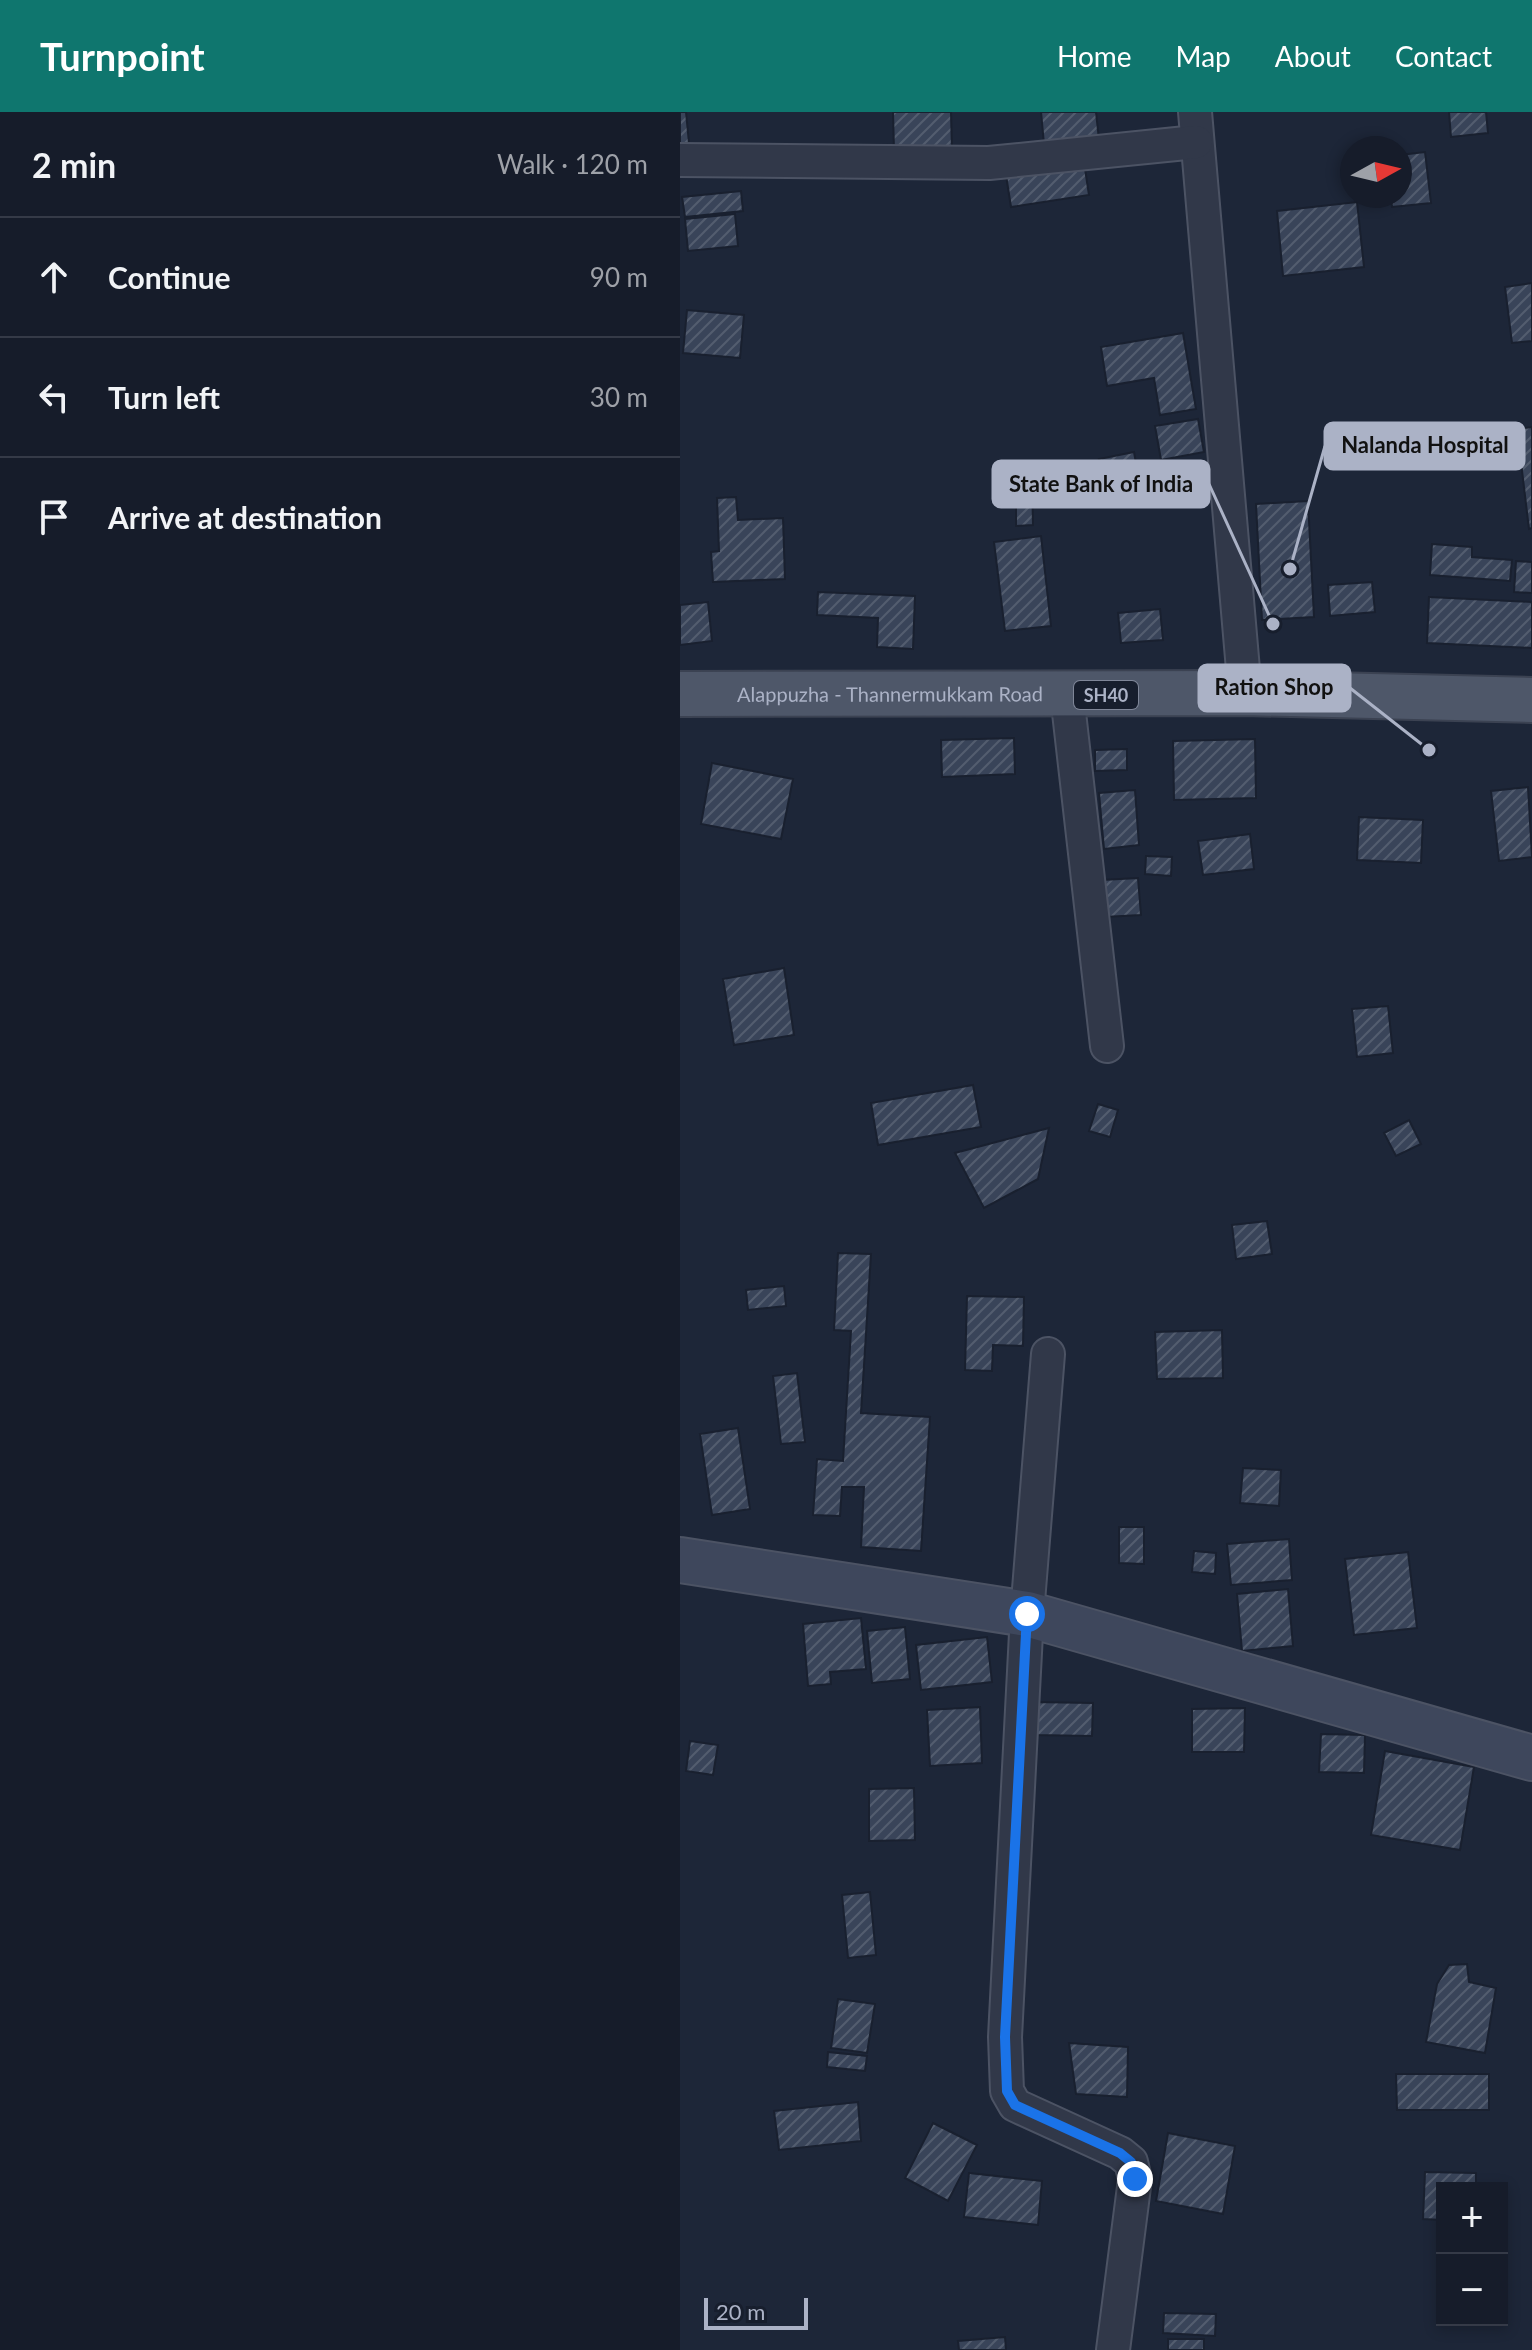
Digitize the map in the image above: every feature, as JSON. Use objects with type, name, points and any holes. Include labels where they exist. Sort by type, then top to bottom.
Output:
[{"type":"main road","name":"Alappuzha - Thannermukkam Road","points":[[680,694],[1245,693],[1532,700]]},
{"type":"main road","points":[[680,1560],[1027,1614],[1532,1758]]},
{"type":"street","points":[[680,160],[989,163],[1196,127],[1245,693]]},
{"type":"street","points":[[1067,695],[1107,1046]]},
{"type":"street","points":[[1048,1354],[1027,1614],[1005,2037],[1007,2091],[1015,2105],[1120,2153],[1131,2162],[1135,2179],[1113,2350]]},
{"type":"building","points":[[680,112],[686,112],[689,143],[680,144]]},
{"type":"building","points":[[893,112],[951,112],[952,149],[894,151]]},
{"type":"building","points":[[1041,112],[1096,112],[1100,149],[1045,155]]},
{"type":"building","points":[[1449,112],[1486,112],[1488,133],[1451,137]]},
{"type":"building","points":[[1425,152],[1431,203],[1412,205],[1412,154]]},
{"type":"building","points":[[1084,162],[1089,195],[1011,207],[1006,175]]},
{"type":"building","points":[[741,191],[743,211],[685,217],[682,197]]},
{"type":"building","points":[[1340,204],[1340,208],[1358,208],[1364,267],[1283,276],[1277,211]]},
{"type":"building","points":[[735,214],[738,246],[688,251],[685,219]]},
{"type":"building","points":[[1532,283],[1532,341],[1512,343],[1505,287]]},
{"type":"building","points":[[687,310],[744,315],[740,358],[683,353]]},
{"type":"building","points":[[1183,333],[1196,409],[1160,415],[1154,378],[1107,386],[1101,347]]},
{"type":"building","points":[[1198,419],[1204,452],[1161,460],[1155,426]]},
{"type":"building","points":[[1532,427],[1532,528],[1529,529],[1517,429]]},
{"type":"building","points":[[1134,452],[1138,474],[1102,479],[1099,459]]},
{"type":"building","points":[[1032,477],[1033,525],[1016,526],[1016,505],[1000,505],[999,478]]},
{"type":"building","points":[[736,497],[738,520],[783,518],[785,579],[713,582],[711,552],[719,551],[717,498]]},
{"type":"building","points":[[1308,501],[1314,617],[1262,620],[1256,504]]},
{"type":"building","points":[[1041,536],[1051,626],[1005,631],[994,542]]},
{"type":"building","points":[[1432,544],[1472,547],[1472,557],[1512,560],[1510,581],[1430,575]]},
{"type":"building","points":[[1516,561],[1532,562],[1532,593],[1514,592]]},
{"type":"building","points":[[1372,582],[1375,612],[1330,616],[1328,585]]},
{"type":"building","points":[[818,592],[915,596],[913,649],[877,647],[878,618],[817,615]]},
{"type":"building","points":[[1429,597],[1532,602],[1532,648],[1427,643]]},
{"type":"building","points":[[708,602],[712,641],[680,645],[680,605]]},
{"type":"building","points":[[1160,609],[1163,640],[1121,643],[1118,613]]},
{"type":"building","points":[[1014,738],[1015,774],[942,777],[941,740]]},
{"type":"building","points":[[1255,739],[1256,798],[1174,800],[1173,741]]},
{"type":"building","points":[[1127,749],[1127,770],[1095,771],[1095,750]]},
{"type":"building","points":[[712,763],[793,779],[781,839],[701,824]]},
{"type":"building","points":[[1528,787],[1532,857],[1499,861],[1491,791]]},
{"type":"building","points":[[1135,790],[1139,845],[1104,849],[1099,793]]},
{"type":"building","points":[[1359,817],[1423,820],[1421,863],[1357,860]]},
{"type":"building","points":[[1250,834],[1254,869],[1203,875],[1198,841]]},
{"type":"building","points":[[1146,856],[1172,857],[1171,876],[1145,874]]},
{"type":"building","points":[[1138,878],[1141,915],[1104,917],[1102,880]]},
{"type":"building","points":[[784,968],[794,1035],[734,1045],[723,979]]},
{"type":"building","points":[[1388,1006],[1393,1053],[1357,1057],[1352,1009]]},
{"type":"building","points":[[973,1085],[981,1127],[878,1145],[871,1103]]},
{"type":"building","points":[[1098,1104],[1118,1110],[1110,1137],[1089,1131]]},
{"type":"building","points":[[1409,1120],[1421,1144],[1396,1156],[1384,1133]]},
{"type":"building","points":[[1049,1128],[1038,1179],[984,1208],[955,1153]]},
{"type":"building","points":[[1267,1221],[1272,1254],[1236,1259],[1232,1225]]},
{"type":"building","points":[[838,1253],[871,1254],[861,1413],[930,1417],[921,1551],[861,1547],[864,1487],[842,1487],[840,1516],[813,1515],[817,1459],[843,1461],[851,1331],[834,1330]]},
{"type":"building","points":[[784,1286],[786,1306],[748,1310],[746,1290]]},
{"type":"building","points":[[967,1296],[1024,1297],[1023,1346],[993,1345],[992,1371],[965,1370]]},
{"type":"building","points":[[1222,1330],[1223,1378],[1157,1379],[1155,1332]]},
{"type":"building","points":[[797,1373],[805,1442],[781,1444],[773,1376]]},
{"type":"building","points":[[738,1428],[750,1509],[712,1515],[700,1434]]},
{"type":"building","points":[[1243,1468],[1281,1470],[1279,1506],[1240,1503]]},
{"type":"building","points":[[1119,1527],[1144,1527],[1144,1564],[1119,1563]]},
{"type":"building","points":[[1289,1539],[1292,1580],[1231,1585],[1227,1544]]},
{"type":"building","points":[[1194,1551],[1216,1553],[1215,1574],[1192,1572]]},
{"type":"building","points":[[1408,1552],[1417,1628],[1354,1635],[1345,1559]]},
{"type":"building","points":[[1288,1589],[1293,1646],[1242,1651],[1237,1594]]},
{"type":"building","points":[[861,1618],[866,1669],[830,1672],[831,1684],[808,1686],[803,1624]]},
{"type":"building","points":[[905,1627],[910,1679],[872,1683],[867,1631]]},
{"type":"building","points":[[987,1637],[992,1682],[921,1690],[916,1645]]},
{"type":"building","points":[[1034,1702],[1093,1703],[1092,1736],[1034,1735]]},
{"type":"building","points":[[980,1707],[982,1763],[930,1766],[927,1710]]},
{"type":"building","points":[[1245,1708],[1244,1752],[1192,1752],[1192,1709]]},
{"type":"building","points":[[1321,1734],[1365,1735],[1364,1773],[1319,1772]]},
{"type":"building","points":[[690,1741],[718,1745],[713,1775],[686,1771]]},
{"type":"building","points":[[1385,1751],[1474,1767],[1460,1850],[1371,1835]]},
{"type":"building","points":[[914,1788],[915,1840],[869,1841],[869,1789]]},
{"type":"building","points":[[870,1892],[876,1955],[848,1958],[842,1895]]},
{"type":"building","points":[[1467,1964],[1469,1982],[1496,1988],[1485,2053],[1426,2042],[1437,1984],[1449,1965]]},
{"type":"building","points":[[838,1999],[875,2004],[867,2053],[831,2048]]},
{"type":"building","points":[[1069,2043],[1128,2047],[1127,2097],[1076,2094]]},
{"type":"building","points":[[828,2052],[867,2056],[865,2071],[827,2067]]},
{"type":"building","points":[[1396,2074],[1489,2074],[1489,2110],[1397,2110]]},
{"type":"building","points":[[858,2102],[861,2141],[779,2150],[774,2111]]},
{"type":"building","points":[[933,2123],[977,2145],[948,2201],[905,2178]]},
{"type":"building","points":[[1168,2133],[1235,2146],[1223,2214],[1156,2201]]},
{"type":"building","points":[[1425,2172],[1476,2173],[1476,2182],[1436,2182],[1436,2220],[1423,2219]]},
{"type":"building","points":[[969,2173],[1042,2181],[1038,2225],[964,2217]]},
{"type":"building","points":[[1164,2313],[1216,2314],[1215,2336],[1163,2333]]},
{"type":"building","points":[[1005,2337],[1006,2350],[959,2350],[958,2341]]},
{"type":"building","points":[[1168,2339],[1204,2339],[1204,2350],[1168,2350]]},
{"type":"place","name":"Nalanda Hospital","points":[[1290,569]]},
{"type":"place","name":"State Bank of India","points":[[1273,624]]},
{"type":"place","name":"Ration Shop","points":[[1429,750]]},
{"type":"route","points":[[1027,1614],[1005,2037],[1007,2091],[1015,2105],[1120,2153],[1131,2162],[1135,2179]]}]
